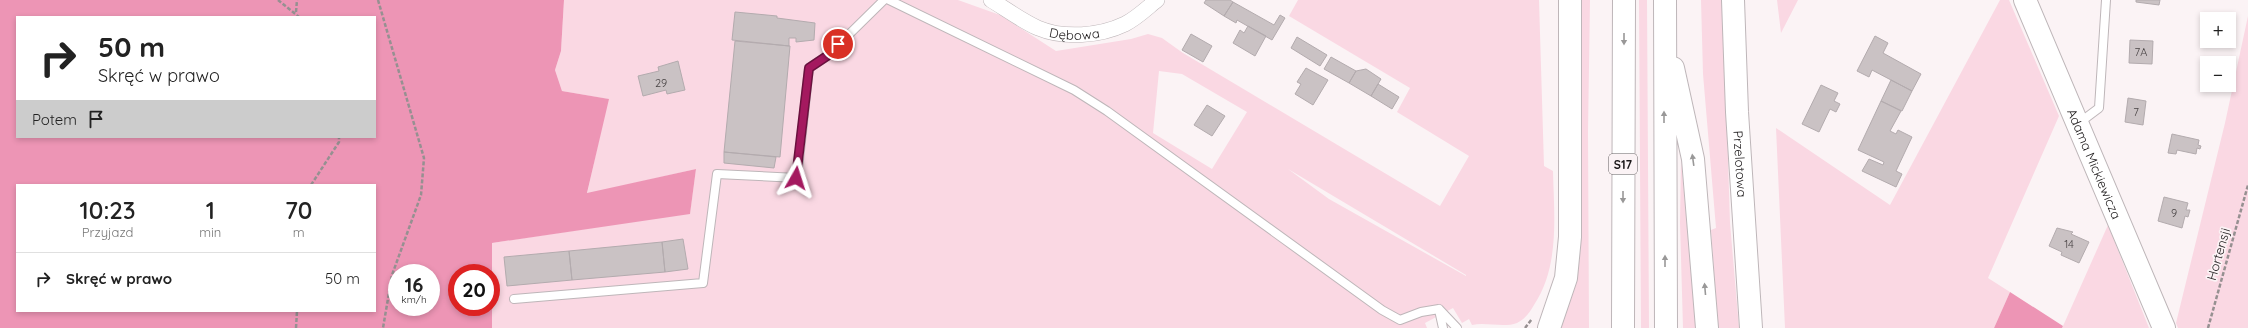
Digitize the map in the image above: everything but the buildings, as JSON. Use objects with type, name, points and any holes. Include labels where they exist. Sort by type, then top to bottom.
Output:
[{"type":"main road","points":[[1549,328],[1566,278],[1570,237],[1570,0]]},
{"type":"main road","name":"S17","points":[[1623,328],[1624,0]]},
{"type":"main road","points":[[1665,0],[1666,328]]},
{"type":"main road","name":"Przelotowa","points":[[1733,0],[1737,112],[1751,328]]},
{"type":"main road","name":"Adama Mickiewicza","points":[[2025,0],[2164,328]]},
{"type":"main road","points":[[1664,25],[1693,159],[1707,328]]},
{"type":"main road","points":[[1535,321],[1560,295]]},
{"type":"street","name":"Dębowa","points":[[991,0],[1037,28],[1053,34],[1072,35],[1102,32],[1125,24],[1157,0]]},
{"type":"lane","points":[[514,299],[703,284],[717,174],[796,178],[809,68],[827,56],[884,0]]},
{"type":"lane","points":[[889,0],[1074,90],[1100,106],[1382,310],[1400,320],[1421,312],[1439,309]]},
{"type":"lane","points":[[2078,123],[2099,108],[2106,0]]},
{"type":"lane","points":[[1439,309],[1442,328]]},
{"type":"lane","points":[[1439,309],[1457,328]]},
{"type":"path","points":[[278,0],[298,16]]},
{"type":"path","points":[[296,13],[297,0]]},
{"type":"path","points":[[378,0],[424,158],[421,195],[392,275],[383,328]]},
{"type":"path","points":[[312,184],[339,142],[339,138]]},
{"type":"path","name":"Hortensji","points":[[2208,328],[2248,185]]},
{"type":"path","points":[[296,328],[297,312]]},
{"type":"path","points":[[1525,328],[1533,317],[1535,321]]},
{"type":"shaded area","points":[[0,0],[564,0],[561,51],[555,70],[562,91],[609,99],[587,193],[696,169],[690,214],[492,243],[492,264],[448,264],[448,316],[492,316],[492,328],[0,328]]},
{"type":"shaded area","points":[[564,0],[958,0],[1000,15],[1056,51],[1131,39],[1148,34],[1162,38],[1183,53],[1440,206],[1469,156],[1397,112],[1410,88],[1289,16],[1298,0],[1539,0],[1544,166],[1553,171],[1554,240],[1552,257],[1542,290],[1529,313],[1517,323],[1506,325],[1472,325],[1469,319],[1462,323],[1453,308],[1425,323],[1427,328],[492,328],[492,316],[500,316],[500,264],[492,264],[492,243],[690,213],[696,169],[587,194],[608,99],[562,91],[555,70],[561,51]],"holes":[[[1159,71],[1182,74],[1247,112],[1212,169],[1153,133]],[[1288,169],[1466,275],[1329,199]]]},
{"type":"shaded area","points":[[1579,0],[1590,0],[1588,132],[1589,328],[1559,328],[1568,307],[1574,287],[1581,244]]},
{"type":"shaded area","points":[[1639,0],[1647,0],[1649,328],[1641,328]]},
{"type":"shaded area","points":[[1701,0],[1723,0],[1730,223],[1739,328],[1718,328],[1711,230],[1716,228],[1703,74]]},
{"type":"shaded area","points":[[1777,0],[1798,0],[1781,33]]},
{"type":"shaded area","points":[[2000,0],[2009,0],[2059,116],[1988,278],[2010,292],[1994,328],[1785,328],[1776,128],[1890,205]]},
{"type":"shaded area","points":[[2248,16],[2248,328],[2178,328],[2176,323],[2232,92],[2236,92],[2236,72]]},
{"type":"shaded area","points":[[1681,159],[1696,328],[1683,328],[1680,223]]},
{"type":"shaded area","points":[[2108,225],[2149,328],[2062,328],[2063,326]]},
{"type":"shaded area","points":[[2010,292],[2063,326],[2062,328],[1994,328]]},
{"type":"route","points":[[796,178],[809,68],[827,56],[838,44]]}]
